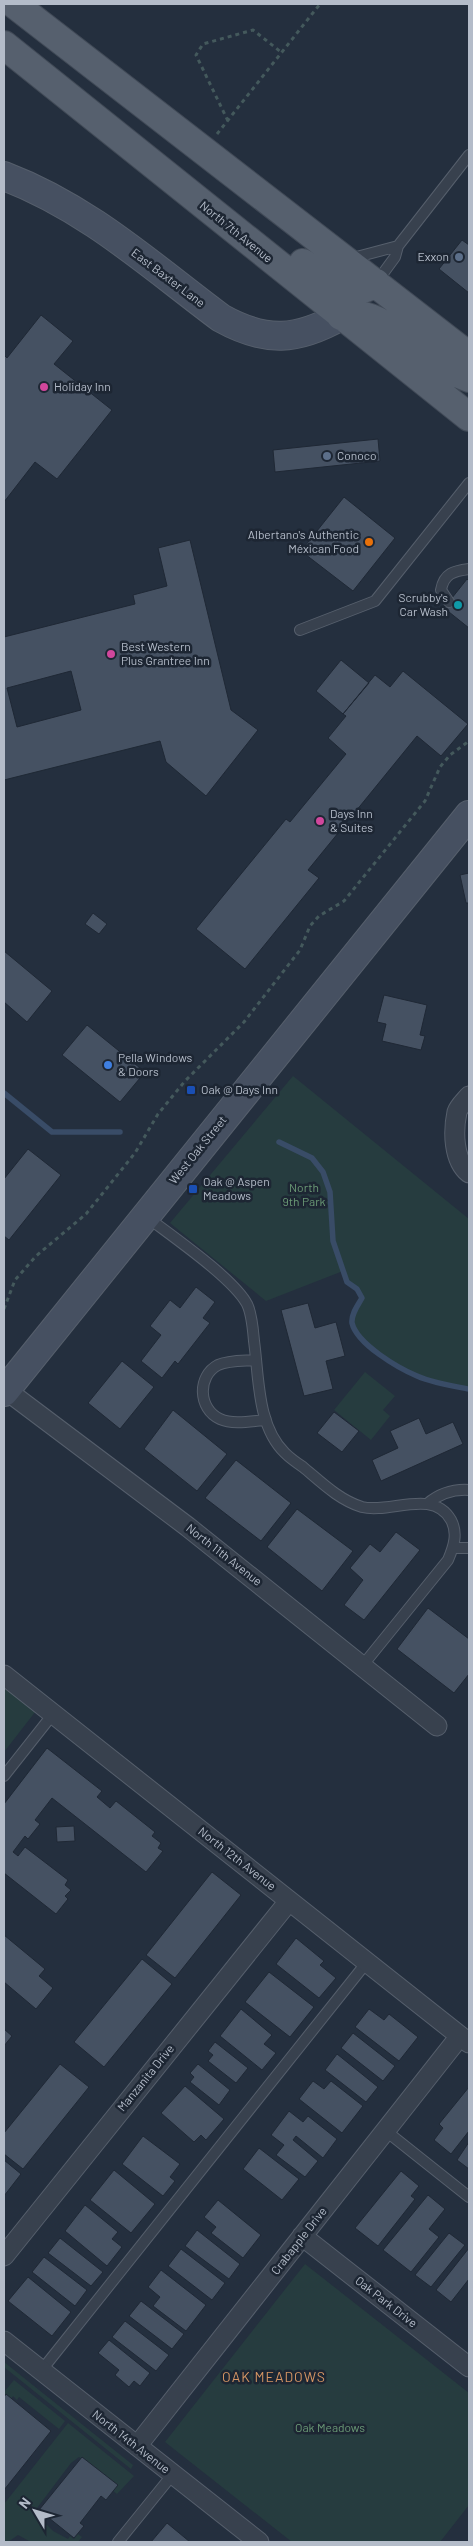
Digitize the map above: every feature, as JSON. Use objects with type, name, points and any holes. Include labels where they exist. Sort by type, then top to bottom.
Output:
[{"type":"main road","points":[[14,4],[376,282],[469,356]]},
{"type":"main road","name":"North 7th Avenue","points":[[4,45],[469,417]]},
{"type":"main road","points":[[136,152],[209,191],[334,286],[357,290],[366,288],[376,282]]},
{"type":"main road","name":"East Baxter Lane","points":[[4,176],[39,190],[80,212],[221,318],[239,328],[260,335],[282,337],[317,330],[341,316]]},
{"type":"main road","points":[[341,316],[363,315],[376,319],[426,358],[469,378]]},
{"type":"main road","name":"West Oak Street","points":[[5,1391],[469,815]]},
{"type":"street","points":[[469,1096],[457,1110],[454,1144],[465,1170],[469,1173]]},
{"type":"street","name":"North 11th Avenue","points":[[5,1391],[188,1527],[437,1726]]},
{"type":"street","name":"North 12th Avenue","points":[[4,1675],[465,2040]]},
{"type":"street","name":"Manzanita Drive","points":[[4,2256],[289,1901]]},
{"type":"street","name":"Crabapple Drive","points":[[137,2446],[386,2130],[465,2040]]},
{"type":"street","name":"Oak Park Drive","points":[[302,2236],[469,2367]]},
{"type":"street","name":"North 14th Avenue","points":[[4,2341],[259,2542]]},
{"type":"lane","points":[[376,282],[395,257],[398,246],[469,155]]},
{"type":"lane","points":[[346,260],[398,246]]},
{"type":"lane","points":[[300,630],[375,601],[469,483]]},
{"type":"lane","points":[[449,602],[441,590],[443,581],[453,571],[469,569]]},
{"type":"lane","points":[[145,1215],[235,1287],[248,1306],[266,1420],[284,1453],[341,1497],[364,1507],[378,1509],[427,1504],[438,1507],[448,1514],[455,1535],[454,1548],[448,1560],[363,1665]]},
{"type":"lane","points":[[256,1360],[227,1362],[218,1365],[205,1379],[202,1397],[206,1406],[219,1419],[229,1421],[266,1420]]},
{"type":"lane","points":[[427,1504],[436,1496],[457,1489],[469,1490]]},
{"type":"lane","points":[[454,1548],[469,1548]]},
{"type":"lane","points":[[4,1776],[53,1714]]},
{"type":"lane","points":[[41,2371],[367,1962]]},
{"type":"lane","points":[[386,2130],[469,2197]]},
{"type":"lane","points":[[118,2542],[173,2474]]},
{"type":"path","points":[[204,150],[320,4]]},
{"type":"path","points":[[228,121],[196,55],[203,44],[253,30],[282,52]]},
{"type":"path","points":[[4,1310],[20,1274],[36,1256],[86,1214],[135,1153],[158,1114],[185,1082],[244,1022],[300,950],[310,926],[318,916],[344,901],[425,801],[440,766],[450,755],[469,741]]},
{"type":"green space","name":"North 9th Park","points":[[293,1076],[469,1219],[469,1389],[417,1376],[389,1361],[369,1347],[361,1339],[352,1322],[354,1313],[362,1298],[343,1271],[266,1301],[170,1223]]},
{"type":"green space","points":[[365,1372],[395,1396],[383,1410],[390,1416],[371,1440],[334,1410]]},
{"type":"green space","points":[[4,1680],[39,1707],[4,1752]]},
{"type":"green space","name":"Oak Meadows","points":[[305,2264],[469,2393],[469,2505],[440,2542],[292,2542],[165,2442]]},
{"type":"green space","points":[[4,2362],[133,2465],[131,2469],[4,2367]]},
{"type":"green space","points":[[14,2380],[65,2421],[59,2429],[19,2397],[17,2400],[13,2396],[8,2403],[4,2401],[4,2392]]},
{"type":"green space","points":[[68,2423],[134,2476],[117,2494],[112,2490],[105,2475],[79,2457],[71,2463],[34,2512],[53,2531],[68,2539],[70,2536],[74,2539],[78,2534],[82,2537],[78,2542],[31,2542],[18,2535],[8,2542],[4,2542],[4,2504]]},
{"type":"building","name":"Exxon","points":[[462,240],[469,245],[469,293],[439,269]]},
{"type":"building","name":"Holiday Inn","points":[[41,315],[73,341],[54,364],[112,410],[57,479],[35,462],[4,502],[4,355],[7,358]]},
{"type":"building","points":[[378,439],[380,461],[275,472],[273,450]]},
{"type":"building","points":[[344,497],[395,538],[353,591],[301,551]]},
{"type":"building","name":"Best Western Plus Grantree Inn","points":[[190,540],[231,710],[258,730],[206,796],[166,762],[160,741],[4,780],[4,637],[135,604],[133,595],[167,586],[158,548]],"holes":[[[71,671],[81,710],[17,727],[7,688]]]},
{"type":"building","name":"Scrubby's Car Wash","points":[[467,579],[469,581],[469,628],[444,608]]},
{"type":"building","points":[[341,660],[369,683],[343,714],[316,691]]},
{"type":"building","name":"Days Inn & Suites","points":[[403,671],[468,724],[441,756],[417,736],[308,870],[319,878],[245,969],[196,929],[286,819],[290,822],[346,754],[328,738],[346,716],[343,714],[375,675],[390,687]]},
{"type":"building","points":[[469,873],[469,903],[466,903],[460,875]]},
{"type":"building","points":[[93,913],[107,924],[99,934],[85,924]]},
{"type":"building","points":[[4,951],[52,991],[27,1022],[4,1002]]},
{"type":"building","points":[[384,995],[427,1005],[420,1035],[425,1036],[421,1050],[382,1041],[386,1024],[377,1022]]},
{"type":"building","points":[[87,1025],[145,1072],[120,1102],[62,1055]]},
{"type":"building","points":[[28,1149],[61,1175],[9,1240],[4,1236],[4,1179]]},
{"type":"building","points":[[196,1287],[215,1302],[203,1318],[210,1323],[178,1364],[175,1361],[162,1378],[141,1361],[161,1335],[150,1326],[170,1300],[180,1308]]},
{"type":"building","points":[[308,1303],[315,1328],[336,1322],[345,1356],[326,1361],[333,1389],[304,1396],[281,1310]]},
{"type":"building","points":[[122,1361],[154,1387],[120,1429],[88,1403]]},
{"type":"building","points":[[173,1410],[227,1454],[197,1491],[144,1449]]},
{"type":"building","points":[[334,1412],[359,1431],[342,1452],[317,1433]]},
{"type":"building","points":[[419,1418],[426,1434],[453,1422],[463,1444],[381,1481],[372,1460],[398,1448],[390,1431]]},
{"type":"building","points":[[236,1460],[291,1503],[261,1541],[205,1498]]},
{"type":"building","points":[[297,1509],[353,1551],[322,1591],[267,1547]]},
{"type":"building","points":[[396,1532],[420,1550],[364,1620],[344,1605],[363,1580],[350,1568],[370,1544],[380,1552]]},
{"type":"building","points":[[428,1608],[469,1639],[469,1674],[454,1693],[397,1649]]},
{"type":"building","points":[[47,1748],[102,1791],[97,1797],[110,1808],[116,1801],[155,1832],[152,1836],[161,1843],[158,1848],[163,1851],[146,1872],[52,1798],[35,1820],[40,1824],[28,1839],[25,1836],[13,1852],[18,1856],[25,1847],[68,1880],[65,1885],[71,1890],[65,1896],[68,1899],[56,1914],[4,1873],[4,1804]]},
{"type":"building","points":[[74,1826],[75,1841],[57,1842],[56,1827]]},
{"type":"building","points":[[212,1872],[241,1895],[175,1978],[146,1955]]},
{"type":"building","points":[[4,1935],[45,1969],[39,1976],[53,1988],[36,2009],[4,1982]]},
{"type":"building","points":[[296,1938],[324,1961],[320,1965],[336,1978],[319,1998],[276,1964]]},
{"type":"building","points":[[142,1959],[172,1984],[104,2067],[74,2042]]},
{"type":"building","points":[[269,1972],[314,2007],[290,2037],[245,2002]]},
{"type":"building","points":[[241,2009],[272,2035],[264,2044],[276,2053],[262,2070],[220,2036]]},
{"type":"building","points":[[369,2009],[384,2020],[389,2014],[418,2037],[399,2061],[355,2027]]},
{"type":"building","points":[[4,2029],[12,2036],[4,2046]]},
{"type":"building","points":[[353,2033],[395,2066],[383,2081],[341,2048]]},
{"type":"building","points":[[215,2042],[248,2068],[236,2083],[208,2061],[213,2055],[208,2051]]},
{"type":"building","points":[[337,2054],[378,2087],[366,2102],[325,2070]]},
{"type":"building","points":[[60,2064],[89,2087],[23,2169],[4,2154],[4,2133]]},
{"type":"building","points":[[198,2064],[230,2090],[219,2105],[190,2082],[194,2077],[190,2073]]},
{"type":"building","points":[[313,2081],[324,2089],[331,2081],[363,2106],[342,2133],[299,2099]]},
{"type":"building","points":[[185,2086],[224,2119],[206,2140],[201,2135],[194,2142],[161,2113]]},
{"type":"building","points":[[469,2087],[469,2131],[451,2154],[434,2140],[443,2128],[439,2124]]},
{"type":"building","points":[[289,2111],[303,2122],[308,2116],[337,2139],[323,2158],[296,2136],[293,2140],[318,2161],[305,2177],[276,2155],[284,2145],[271,2135]]},
{"type":"building","points":[[143,2136],[180,2164],[170,2177],[175,2181],[163,2196],[122,2164]]},
{"type":"building","points":[[469,2142],[469,2169],[457,2160]]},
{"type":"building","points":[[259,2148],[299,2179],[282,2200],[243,2169]]},
{"type":"building","points":[[4,2160],[21,2174],[4,2196]]},
{"type":"building","points":[[114,2170],[155,2204],[131,2233],[90,2200]]},
{"type":"building","points":[[401,2171],[419,2186],[411,2196],[415,2199],[378,2246],[355,2228]]},
{"type":"building","points":[[428,2195],[445,2209],[429,2229],[439,2237],[411,2272],[383,2250]]},
{"type":"building","points":[[218,2200],[261,2235],[243,2258],[211,2233],[216,2227],[204,2217]]},
{"type":"building","points":[[85,2205],[118,2232],[112,2239],[122,2247],[107,2266],[65,2231]]},
{"type":"building","points":[[197,2230],[240,2264],[229,2279],[185,2246]]},
{"type":"building","points":[[449,2233],[465,2245],[431,2287],[415,2275]]},
{"type":"building","points":[[60,2238],[103,2272],[91,2286],[48,2253]]},
{"type":"building","points":[[469,2248],[469,2279],[451,2302],[436,2290]]},
{"type":"building","points":[[181,2249],[225,2283],[212,2300],[168,2266]]},
{"type":"building","points":[[44,2257],[87,2290],[75,2306],[32,2272]]},
{"type":"building","points":[[161,2270],[206,2305],[186,2331],[153,2306],[160,2297],[148,2287]]},
{"type":"building","points":[[28,2277],[71,2312],[52,2336],[8,2301]]},
{"type":"building","points":[[141,2301],[184,2334],[172,2349],[129,2316]]},
{"type":"building","points":[[125,2321],[169,2355],[156,2371],[112,2337]]},
{"type":"building","points":[[109,2340],[150,2373],[140,2386],[134,2381],[129,2387],[115,2375],[119,2370],[98,2353]]},
{"type":"building","points":[[6,2394],[51,2431],[4,2490],[4,2397]]},
{"type":"building","points":[[82,2457],[118,2485],[106,2500],[101,2496],[80,2523],[84,2526],[74,2538],[39,2510]]},
{"type":"building","points":[[167,2523],[190,2542],[151,2542]]},
{"type":"waterway","points":[[4,1093],[52,1132],[120,1132]]},
{"type":"waterway","points":[[279,1142],[312,1158],[323,1172],[330,1192],[333,1241],[347,1282],[357,1289],[362,1298],[352,1320],[355,1331],[379,1354],[409,1372],[436,1382],[469,1389]]},
{"type":"place","name":"Exxon","points":[[459,257]]},
{"type":"place","name":"Holiday Inn","points":[[44,387]]},
{"type":"place","name":"Conoco","points":[[327,456]]},
{"type":"place","name":"Albertano's Authentic Méxican Food","points":[[369,542]]},
{"type":"place","name":"Scrubby's Car Wash","points":[[458,605]]},
{"type":"place","name":"Best Western Plus Grantree Inn","points":[[111,654]]},
{"type":"place","name":"Days Inn & Suites","points":[[320,821]]},
{"type":"place","name":"Pella Windows & Doors","points":[[108,1065]]},
{"type":"place","name":"Oak @ Days Inn","points":[[191,1090]]},
{"type":"place","name":"Oak @ Aspen Meadows","points":[[193,1189]]},
{"type":"district","name":"OAK MEADOWS","points":[[274,2377]]}]
